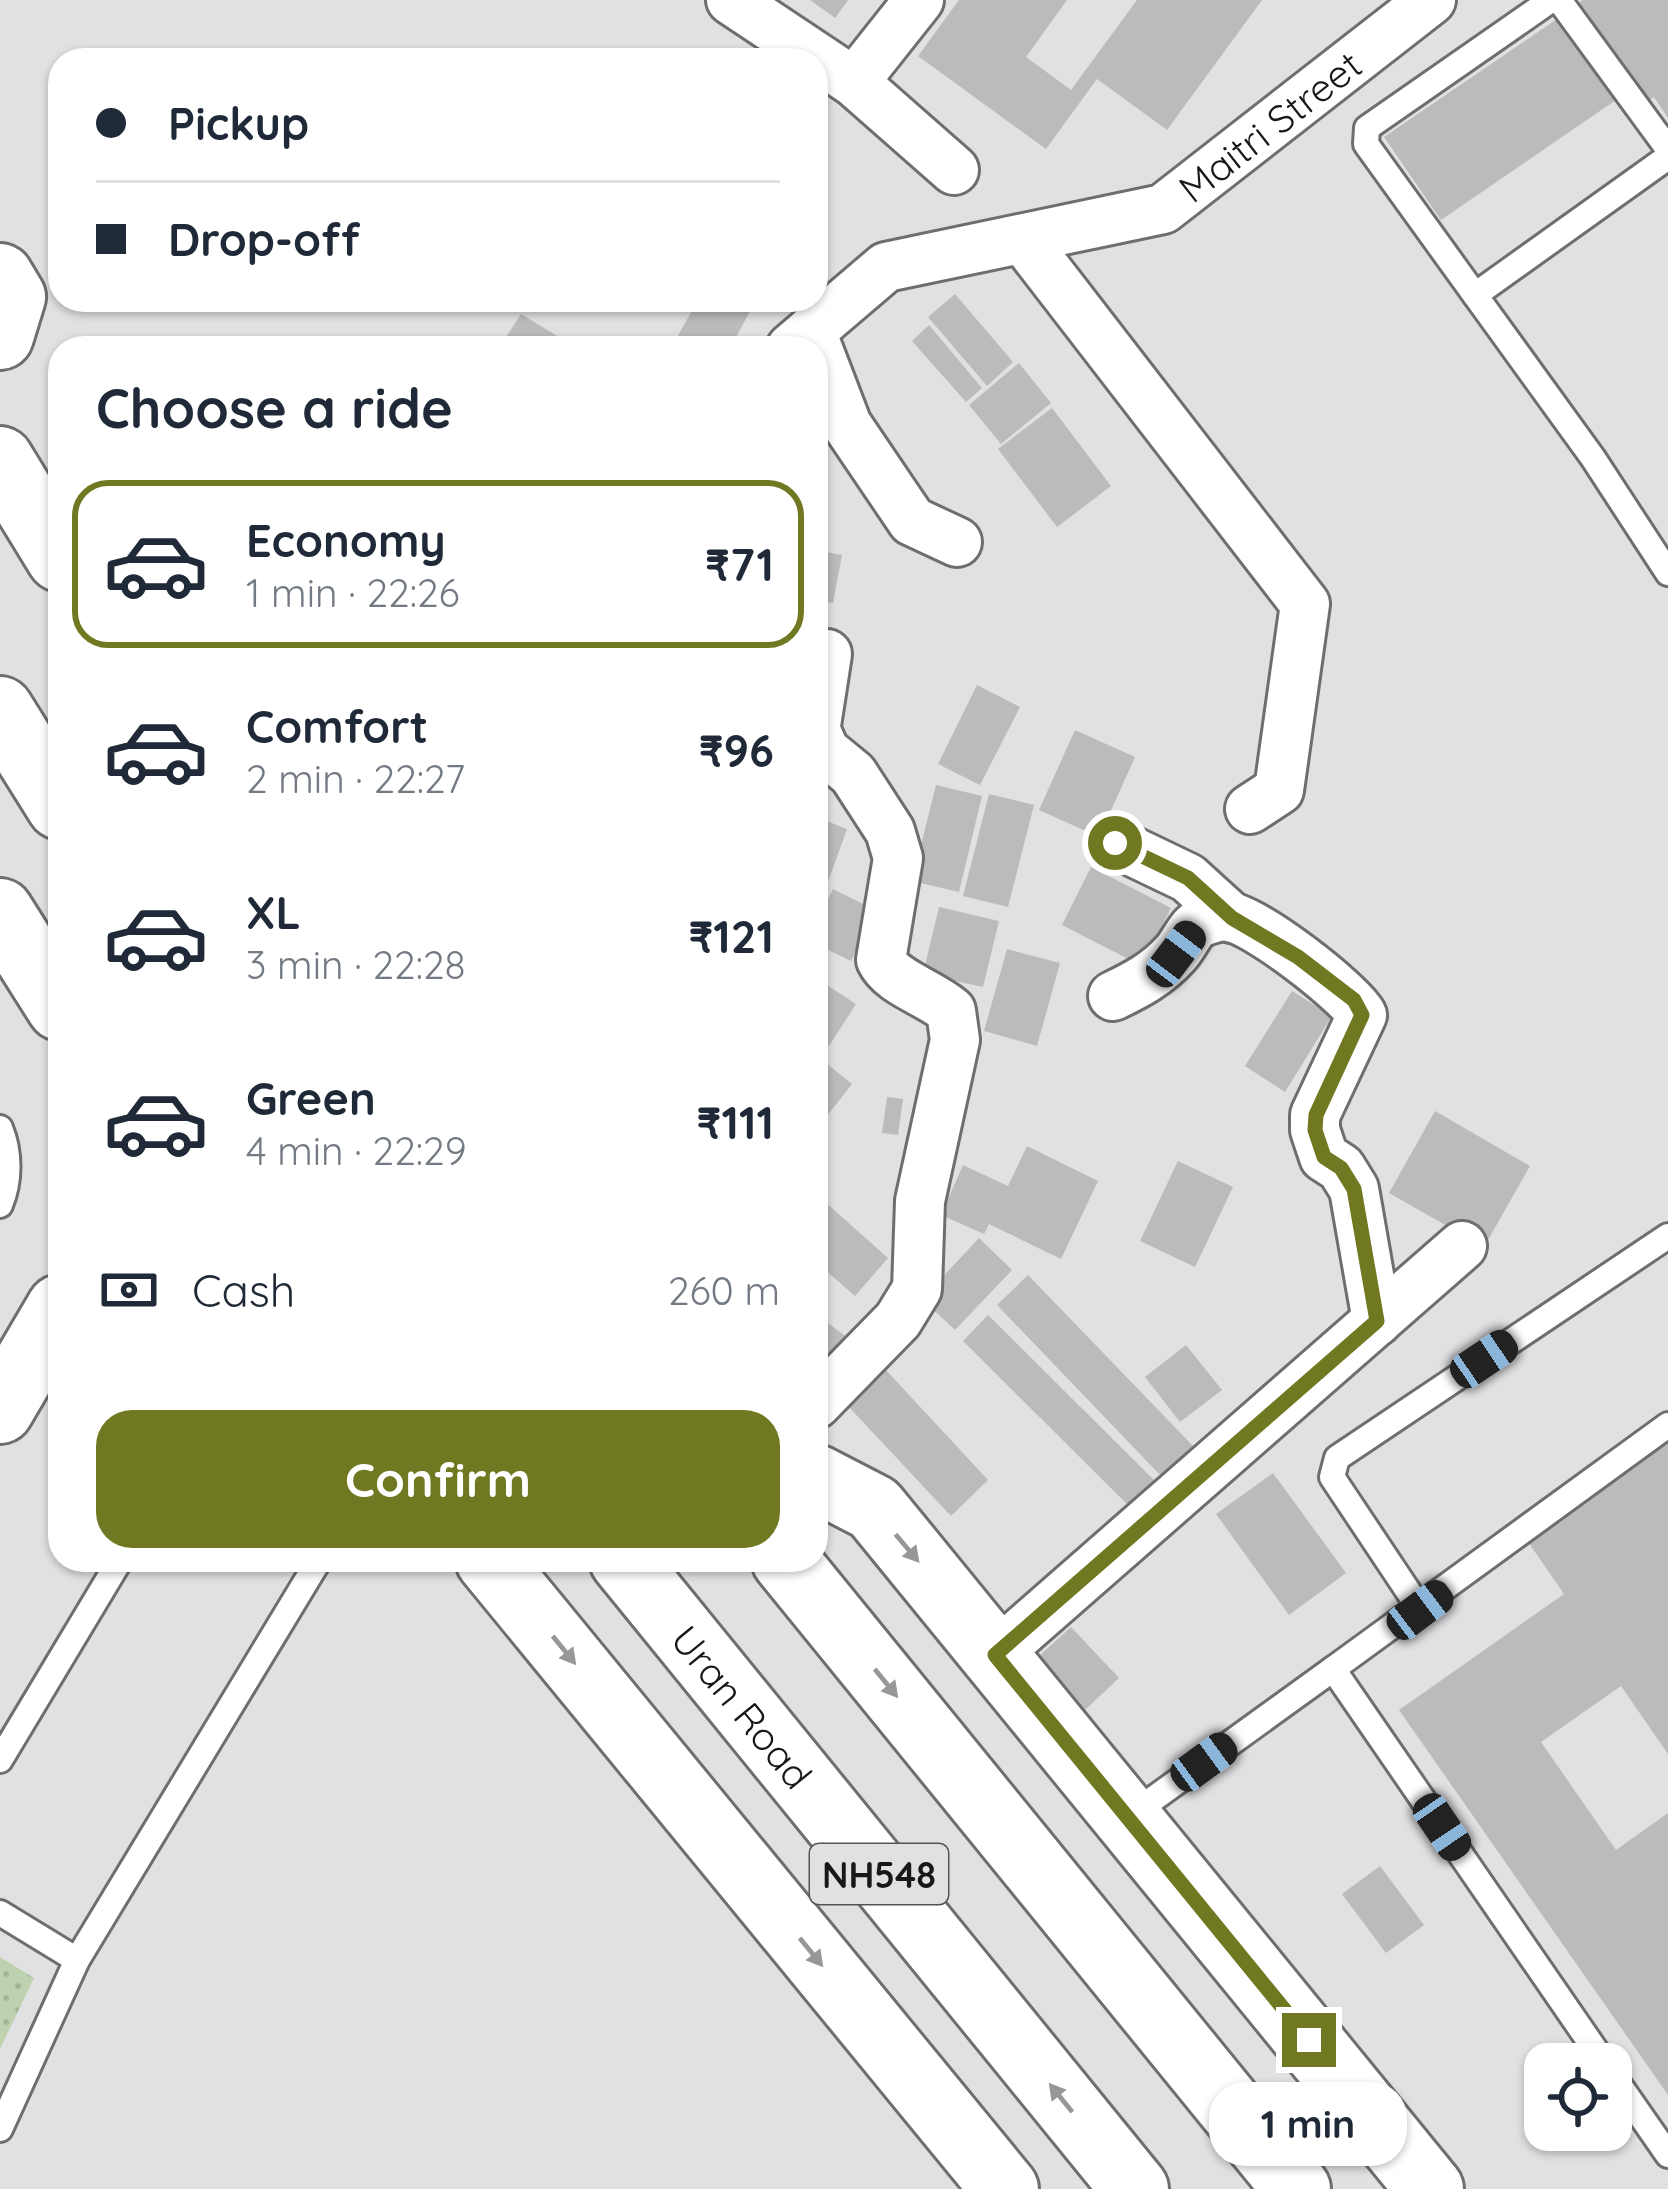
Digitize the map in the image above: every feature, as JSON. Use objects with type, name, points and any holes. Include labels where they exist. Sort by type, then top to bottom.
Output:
[{"type":"main road","points":[[0,277],[12,297],[0,336]]},
{"type":"main road","points":[[0,460],[48,538]]},
{"type":"main road","points":[[0,710],[48,787]]},
{"type":"main road","points":[[0,912],[48,988]]},
{"type":"main road","points":[[0,1410],[48,1328]]},
{"type":"main road","points":[[828,1484],[874,1508],[1430,2189]]},
{"type":"main road","points":[[499,1572],[1005,2189]]},
{"type":"main road","name":"Uran Road","points":[[633,1572],[1135,2189]]},
{"type":"main road","name":"NH548","points":[[795,1572],[1297,2189]]},
{"type":"street","points":[[731,0],[803,48]]},
{"type":"street","points":[[854,82],[919,0]]},
{"type":"street","name":"Maitri Street","points":[[1023,239],[1162,209],[1428,1]]},
{"type":"street","points":[[828,65],[954,170]]},
{"type":"street","points":[[805,336],[886,267],[1023,239],[1305,604],[1279,790],[1250,809]]},
{"type":"street","points":[[828,388],[912,521],[957,542]]},
{"type":"street","points":[[828,753],[853,774],[890,831],[898,858],[880,960],[888,975],[932,994],[951,1011],[955,1040],[920,1201],[916,1288],[898,1320],[828,1392]]},
{"type":"street","points":[[1115,843],[1188,878],[1232,918],[1298,957],[1354,1000],[1362,1015],[1316,1115],[1315,1130],[1324,1157],[1341,1168],[1354,1189],[1377,1321]]},
{"type":"street","points":[[1113,996],[1145,981],[1176,954],[1198,924],[1232,918]]},
{"type":"street","points":[[995,1655],[1462,1246]]},
{"type":"lane","points":[[1475,295],[1668,153],[1555,0],[1366,128],[1366,144],[1475,295],[1593,458],[1668,572]]},
{"type":"lane","points":[[0,1127],[8,1186],[0,1204]]},
{"type":"lane","points":[[1420,1610],[1332,1477],[1337,1458],[1668,1236]]},
{"type":"lane","points":[[1127,1817],[1420,1610],[1668,1425]]},
{"type":"lane","points":[[0,1760],[113,1572]]},
{"type":"lane","points":[[0,2129],[77,1960],[312,1572]]},
{"type":"lane","points":[[1334,1669],[1591,2043]]},
{"type":"lane","points":[[0,1913],[77,1960]]},
{"type":"lane","points":[[1632,2104],[1668,2156]]},
{"type":"green space","points":[[0,1957],[34,1978],[0,2049]]},
{"type":"building","points":[[810,0],[848,0],[835,18]]},
{"type":"building","points":[[959,0],[1067,0],[1026,57],[1071,90],[1137,0],[1262,0],[1167,130],[1097,79],[1046,149],[918,56]]},
{"type":"building","points":[[1583,0],[1668,0],[1668,118],[1654,97],[1643,105],[1575,5]]},
{"type":"building","points":[[1560,17],[1616,100],[1441,220],[1384,137]]},
{"type":"building","points":[[955,294],[1013,362],[987,386],[928,317]]},
{"type":"building","points":[[691,312],[750,312],[737,336],[678,336]]},
{"type":"building","points":[[521,314],[557,336],[507,336]]},
{"type":"building","points":[[929,325],[982,388],[966,402],[912,341]]},
{"type":"building","points":[[1019,363],[1051,403],[1001,444],[969,405]]},
{"type":"building","points":[[1052,408],[1111,486],[1057,527],[998,449]]},
{"type":"building","points":[[828,552],[842,555],[833,603],[828,602]]},
{"type":"building","points":[[977,685],[1020,707],[980,785],[938,764]]},
{"type":"building","points":[[1075,730],[1135,757],[1099,837],[1039,810]]},
{"type":"building","points":[[936,785],[982,796],[959,892],[912,881]]},
{"type":"building","points":[[989,794],[1034,805],[1008,907],[963,896]]},
{"type":"building","points":[[828,822],[847,829],[828,882]]},
{"type":"building","points":[[1091,867],[1171,908],[1142,966],[1062,925]]},
{"type":"building","points":[[833,889],[875,910],[851,961],[828,950],[828,899]]},
{"type":"building","points":[[939,907],[999,921],[983,987],[923,974]]},
{"type":"building","points":[[1007,949],[1060,963],[1037,1046],[984,1031]]},
{"type":"building","points":[[828,986],[856,1004],[828,1045]]},
{"type":"building","points":[[1292,991],[1332,1016],[1285,1092],[1245,1066]]},
{"type":"building","points":[[828,1065],[852,1084],[828,1115]]},
{"type":"building","points":[[887,1097],[903,1099],[898,1135],[882,1133]]},
{"type":"building","points":[[1435,1111],[1530,1166],[1484,1247],[1389,1193]]},
{"type":"building","points":[[1027,1146],[1098,1181],[1061,1259],[989,1224],[984,1234],[941,1215],[963,1165],[1008,1186]]},
{"type":"building","points":[[1178,1161],[1233,1187],[1195,1267],[1140,1241]]},
{"type":"building","points":[[828,1205],[888,1258],[855,1296],[828,1272]]},
{"type":"building","points":[[979,1238],[1012,1270],[955,1330],[922,1299]]},
{"type":"building","points":[[1028,1275],[1194,1447],[1162,1477],[997,1305]]},
{"type":"building","points":[[988,1315],[1157,1483],[1132,1509],[963,1341]]},
{"type":"building","points":[[828,1323],[852,1341],[828,1373]]},
{"type":"building","points":[[1186,1345],[1222,1390],[1180,1422],[1145,1377]]},
{"type":"building","points":[[885,1369],[988,1480],[951,1516],[847,1405]]},
{"type":"building","points":[[1668,1439],[1668,1754],[1621,1686],[1541,1742],[1616,1850],[1668,1813],[1668,2095],[1399,1710],[1564,1594],[1526,1539]]},
{"type":"building","points":[[1273,1473],[1346,1573],[1289,1615],[1216,1514]]},
{"type":"building","points":[[1071,1627],[1119,1678],[1085,1710],[1037,1658]]},
{"type":"building","points":[[1380,1866],[1424,1925],[1386,1953],[1342,1894]]},
{"type":"route","points":[[1115,843],[1188,878],[1232,918],[1298,957],[1354,1000],[1362,1015],[1316,1115],[1315,1130],[1324,1157],[1341,1168],[1354,1189],[1377,1321],[995,1655],[1309,2040]]}]
